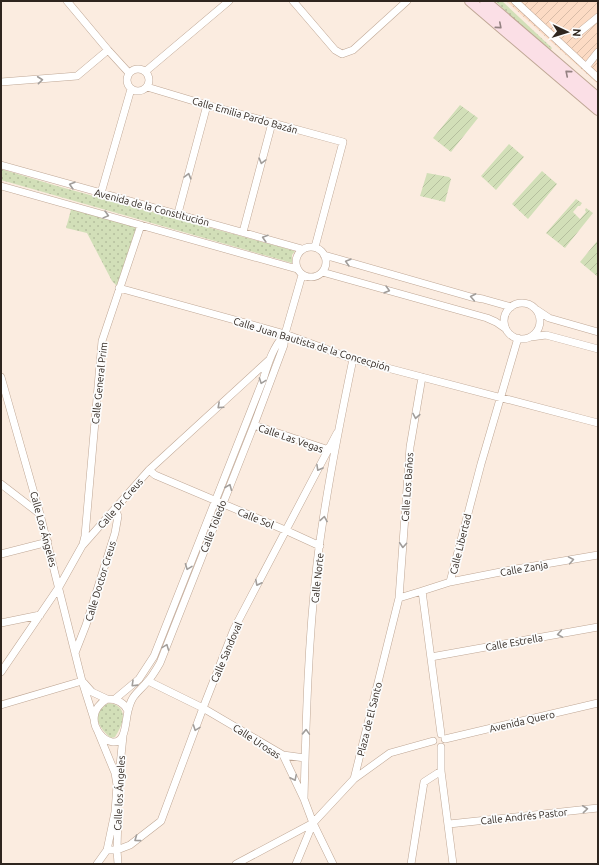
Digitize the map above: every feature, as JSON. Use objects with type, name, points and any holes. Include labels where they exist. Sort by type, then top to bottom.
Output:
[{"type":"street","points":[[67,1],[129,73]]},
{"type":"street","points":[[146,71],[229,1]]},
{"type":"street","points":[[293,1],[335,50],[342,54],[353,50],[407,1]]},
{"type":"street","points":[[470,1],[598,110]]},
{"type":"street","points":[[484,1],[598,98]]},
{"type":"street","points":[[515,1],[598,78]]},
{"type":"street","points":[[576,35],[598,17]]},
{"type":"street","points":[[1,82],[77,76],[108,50]]},
{"type":"street","points":[[586,67],[598,52]]},
{"type":"street","points":[[101,193],[131,89],[127,82],[129,73],[137,68],[146,71],[149,77],[148,87],[140,91],[131,89]]},
{"type":"street","name":"Calle Emilia Pardo Bazán","points":[[148,87],[207,105],[343,142],[315,247]]},
{"type":"street","points":[[178,213],[207,105]]},
{"type":"street","points":[[243,232],[272,123]]},
{"type":"street","name":"Avenida de la Constitución","points":[[1,165],[178,213],[302,249]]},
{"type":"street","name":"Avenida de la Constitución","points":[[1,186],[297,268]]},
{"type":"street","name":"Calle General Prim","points":[[82,546],[85,536],[102,341],[141,225]]},
{"type":"street","points":[[315,247],[324,255],[326,264],[322,272],[313,277],[302,275],[297,268],[297,256],[302,249],[315,247]]},
{"type":"street","points":[[324,255],[511,307]]},
{"type":"street","points":[[322,272],[487,318],[496,322],[513,336],[518,338],[522,339],[546,335],[598,349]]},
{"type":"street","name":"Calle Toledo","points":[[128,711],[130,701],[134,694],[148,681],[160,664],[284,346],[285,334],[302,275]]},
{"type":"street","name":"Calle Juan Bautista de la Concecpión","points":[[119,288],[285,334],[353,359],[598,423]]},
{"type":"street","points":[[506,329],[505,315],[511,307],[521,303],[527,303],[550,318],[598,332]]},
{"type":"street","points":[[531,337],[538,329],[540,324],[540,319],[536,309]]},
{"type":"street","name":"Calle Toledo","points":[[111,699],[139,679],[154,656],[269,360],[277,343],[285,334]]},
{"type":"street","name":"Calle Libertad","points":[[422,591],[450,582],[481,464],[518,338]]},
{"type":"street","name":"Calle Norte","points":[[304,799],[308,666],[320,546],[337,433],[353,359]]},
{"type":"street","name":"Calle Dr Creus","points":[[1,672],[59,587],[82,546],[149,470],[269,360]]},
{"type":"street","name":"Calle Los Ángeles","points":[[1,377],[48,542],[82,682],[94,719]]},
{"type":"street","name":"Calle Los Baños","points":[[399,598],[410,447],[422,377]]},
{"type":"street","name":"Calle Las Vegas","points":[[254,425],[329,450]]},
{"type":"street","name":"Calle Sandoval","points":[[107,850],[117,850],[130,845],[161,821],[234,629],[337,433]]},
{"type":"street","name":"Calle Sol","points":[[149,470],[155,475],[320,546]]},
{"type":"street","points":[[1,484],[40,514]]},
{"type":"street","name":"Calle Doctor Creus","points":[[75,653],[86,625],[115,533],[118,516],[115,509]]},
{"type":"street","points":[[1,554],[48,542]]},
{"type":"street","name":"Calle Zanja","points":[[450,582],[598,555]]},
{"type":"street","points":[[399,598],[422,591],[445,744],[441,747],[442,771],[454,864]]},
{"type":"street","name":"Plaza de El Santo","points":[[354,778],[399,598]]},
{"type":"street","points":[[1,623],[40,616]]},
{"type":"street","name":"Calle Estrella","points":[[431,657],[598,627]]},
{"type":"street","name":"Calle Urosas","points":[[148,681],[203,708],[283,755],[333,864]]},
{"type":"street","points":[[1,705],[82,682],[92,692],[122,703],[128,711],[123,736],[114,743],[109,742],[96,727],[94,719],[97,707],[101,703],[111,699]]},
{"type":"street","name":"Avenida Quero","points":[[443,736],[598,703]]},
{"type":"street","name":"Calle Los Ángeles","points":[[96,727],[115,773],[117,785],[115,812],[107,850]]},
{"type":"street","points":[[441,747],[436,746],[433,741],[435,735],[443,736]]},
{"type":"street","name":"Calle los Ángeles","points":[[118,864],[117,850],[120,766],[123,736]]},
{"type":"street","name":"Plaza de El Santo","points":[[354,778],[390,753],[433,741]]},
{"type":"street","points":[[283,755],[306,758]]},
{"type":"street","points":[[411,864],[424,782],[442,771]]},
{"type":"street","points":[[236,864],[313,823],[354,778]]},
{"type":"street","name":"Calle Andrés Pastor","points":[[449,824],[598,808]]},
{"type":"street","points":[[296,864],[313,823]]},
{"type":"street","points":[[97,864],[107,850]]},
{"type":"shaded area","points":[[506,1],[598,1],[598,84]]},
{"type":"green space","points":[[495,1],[502,1],[552,48],[549,52]]},
{"type":"green space","points":[[460,105],[478,118],[451,152],[433,138]]},
{"type":"green space","points":[[509,144],[524,157],[496,190],[481,176]]},
{"type":"green space","points":[[1,169],[57,186],[295,251],[292,255],[292,263],[1,180]]},
{"type":"green space","points":[[542,171],[557,184],[528,219],[512,204]]},
{"type":"green space","points":[[427,173],[449,177],[451,179],[445,202],[420,196]]},
{"type":"green space","points":[[576,199],[582,203],[573,212],[580,219],[586,212],[586,208],[593,213],[565,248],[546,233]]},
{"type":"green space","points":[[72,206],[141,225],[119,288],[112,281],[87,233],[66,228]]},
{"type":"green space","points":[[598,240],[598,277],[580,262]]},
{"type":"green space","points":[[109,703],[120,708],[123,717],[118,732],[115,737],[111,738],[103,730],[98,720],[99,711]]}]
